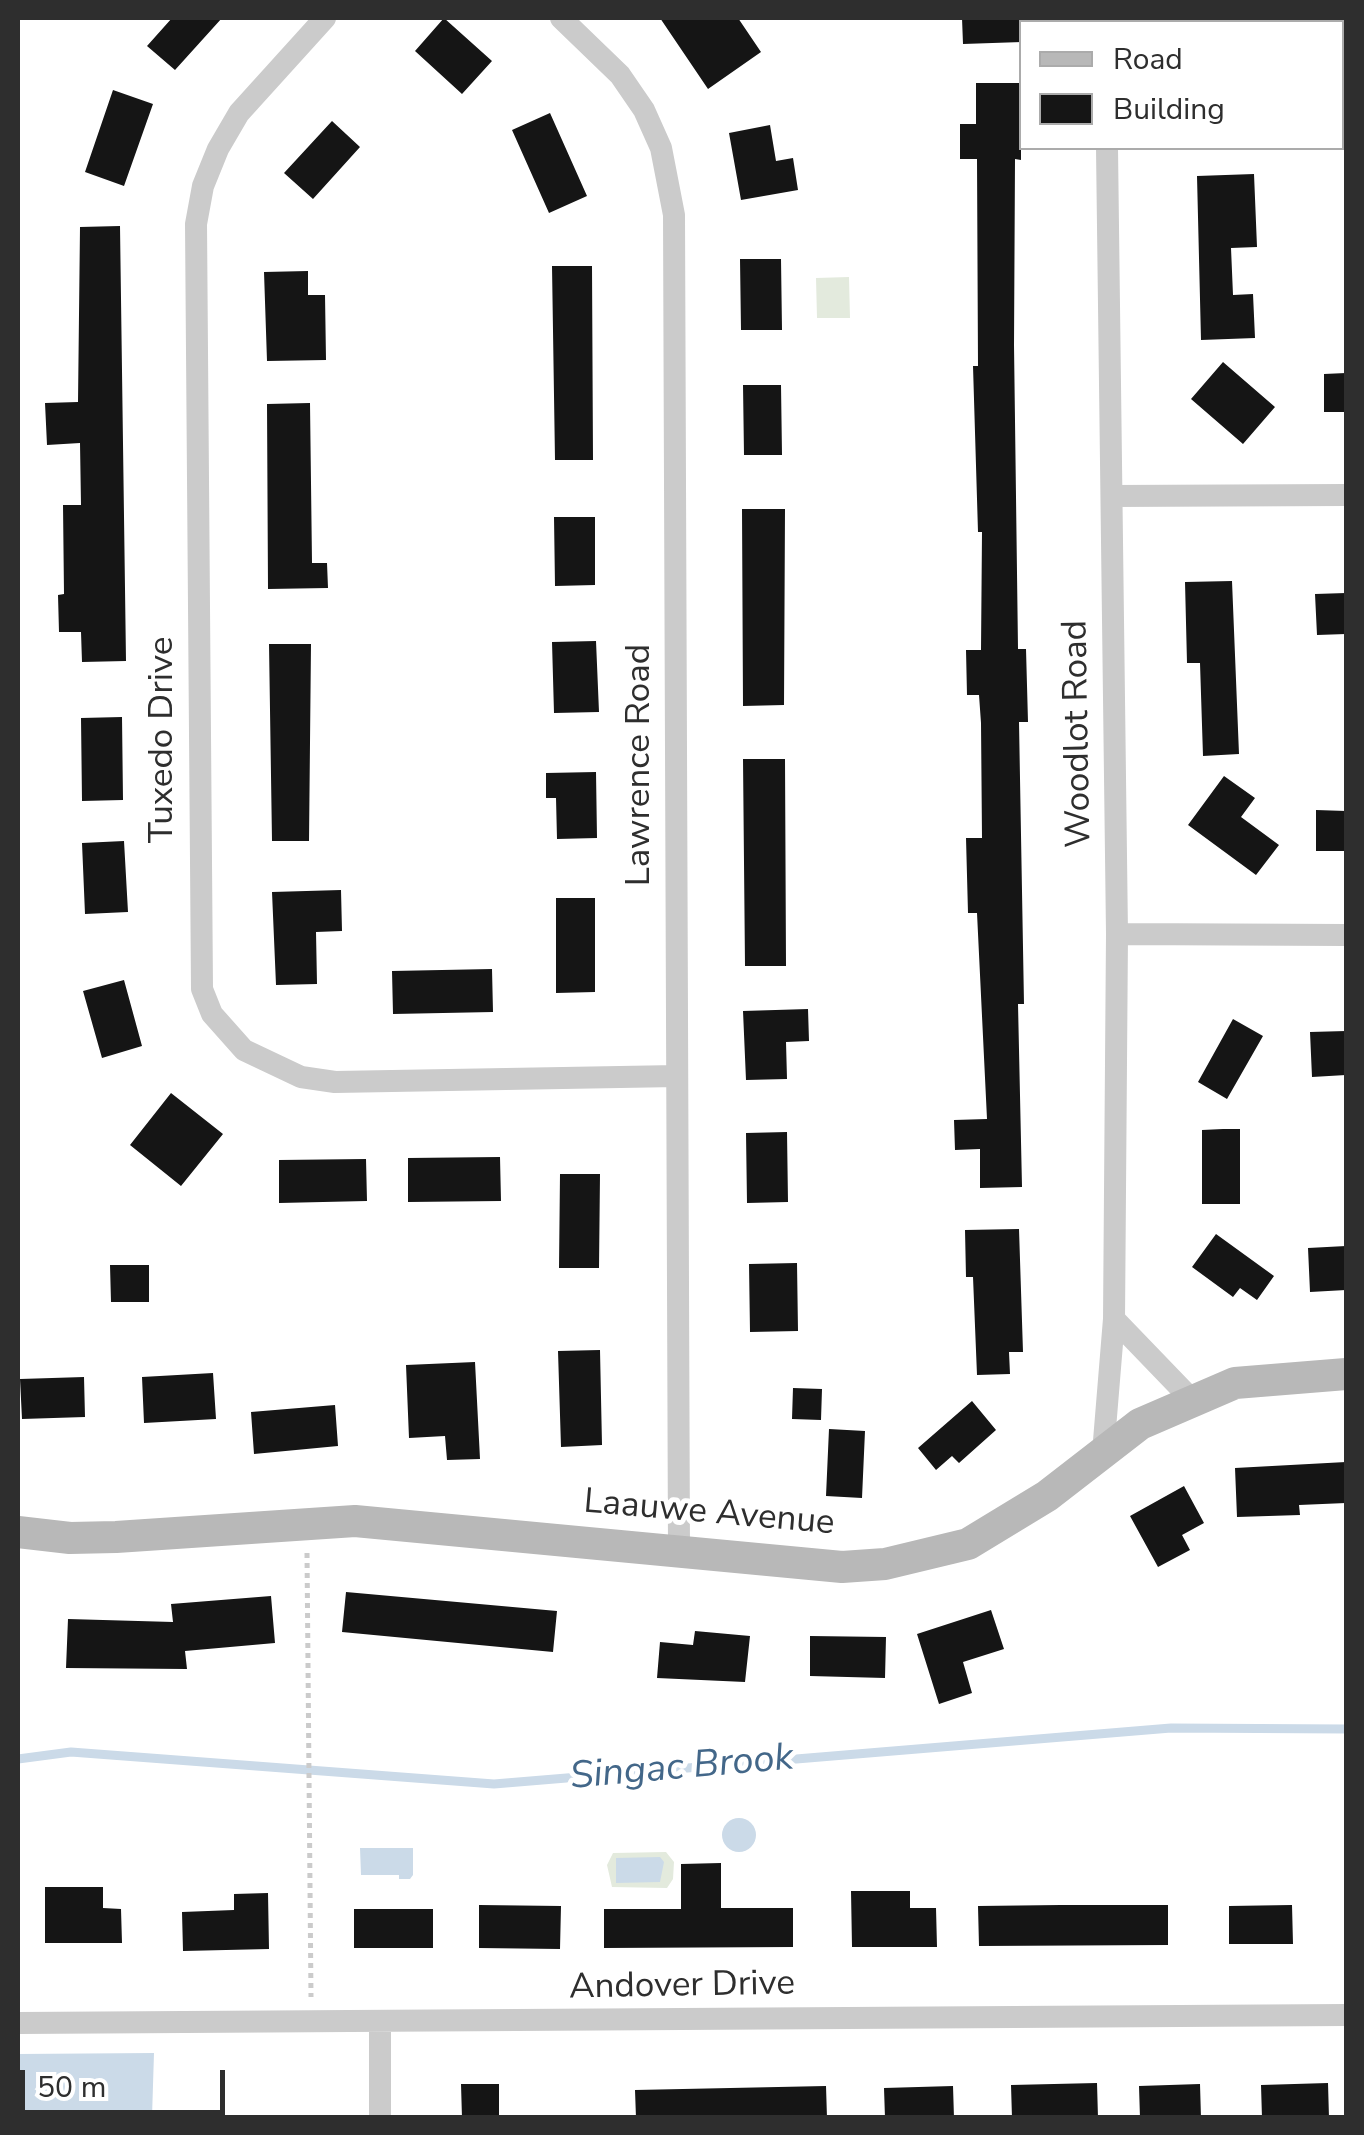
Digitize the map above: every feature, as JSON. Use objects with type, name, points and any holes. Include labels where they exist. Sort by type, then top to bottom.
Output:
[{"type":"street","name":"Tuxedo Drive","points":[[325,18],[239,113],[218,148],[203,186],[196,224],[202,989],[212,1014],[244,1050],[301,1077],[335,1082],[677,1076]]},
{"type":"street","name":"Lawrence Road","points":[[561,18],[620,75],[644,110],[662,148],[672,188],[679,1550]]},
{"type":"street","name":"Woodlot Road","points":[[1103,1454],[1114,1319],[1117,934],[1107,150]]},
{"type":"street","points":[[1112,496],[1346,495]]},
{"type":"street","points":[[1117,934],[1346,935]]},
{"type":"street","points":[[1114,1319],[1192,1402]]},
{"type":"street","name":"Laauwe Avenue","points":[[18,1532],[70,1538],[116,1537],[354,1521],[842,1567],[924,1556],[968,1544],[1005,1523],[1140,1424],[1236,1382],[1346,1374]]},
{"type":"street","name":"Andover Drive","points":[[18,2024],[1346,2015]]},
{"type":"street","points":[[380,2022],[380,2118]]},
{"type":"path","points":[[305,1542],[311,1732],[311,2005]]},
{"type":"shaded area","points":[[849,277],[850,318],[817,318],[816,278]]},
{"type":"shaded area","points":[[666,1852],[674,1862],[673,1879],[667,1888],[612,1887],[607,1865],[613,1853]]},
{"type":"water","points":[[739,1818],[751,1823],[756,1835],[751,1847],[739,1852],[727,1847],[722,1835],[727,1823]]},
{"type":"water","points":[[360,1848],[413,1848],[413,1875],[410,1879],[399,1879],[399,1875],[361,1875]]},
{"type":"water","points":[[660,1857],[664,1862],[660,1882],[616,1883],[616,1858]]},
{"type":"water","points":[[154,2053],[152,2117],[18,2117],[18,2054]]},
{"type":"building","points":[[172,18],[222,18],[175,70],[147,46]]},
{"type":"building","points":[[444,18],[492,61],[462,94],[415,51]]},
{"type":"building","points":[[660,18],[738,18],[761,52],[708,89]]},
{"type":"building","points":[[962,18],[1022,18],[1019,42],[963,44]]},
{"type":"building","points":[[976,83],[1019,83],[1021,160],[1015,159],[1014,345],[1018,649],[1026,649],[1028,722],[1019,722],[1024,1004],[1018,1004],[1022,1187],[980,1188],[980,1149],[955,1150],[954,1120],[987,1119],[977,913],[968,913],[966,838],[982,838],[979,695],[967,695],[966,650],[981,650],[982,532],[978,532],[973,366],[978,366],[977,159],[960,159],[960,124],[976,124]]},
{"type":"building","points":[[113,90],[153,104],[124,186],[85,172]]},
{"type":"building","points":[[550,113],[587,196],[549,213],[512,130]]},
{"type":"building","points":[[332,121],[360,147],[313,199],[284,173]]},
{"type":"building","points":[[770,125],[776,161],[793,158],[798,190],[741,200],[729,133]]},
{"type":"building","points":[[1254,174],[1257,247],[1231,248],[1233,295],[1253,294],[1255,338],[1201,340],[1197,176]]},
{"type":"building","points":[[120,226],[126,661],[82,662],[81,632],[59,632],[58,595],[64,594],[63,505],[81,505],[80,443],[47,445],[45,403],[78,402],[80,227]]},
{"type":"building","points":[[740,259],[781,259],[782,330],[741,330]]},
{"type":"building","points":[[552,266],[592,266],[593,460],[555,460]]},
{"type":"building","points":[[308,271],[308,295],[325,295],[326,360],[267,361],[264,272]]},
{"type":"building","points":[[1223,362],[1275,407],[1243,444],[1191,399]]},
{"type":"building","points":[[1346,373],[1346,412],[1324,412],[1324,374]]},
{"type":"building","points":[[743,385],[781,385],[782,455],[744,455]]},
{"type":"building","points":[[310,403],[312,563],[327,563],[328,588],[268,589],[267,404]]},
{"type":"building","points":[[742,509],[785,509],[784,705],[743,706]]},
{"type":"building","points":[[554,517],[595,517],[595,585],[555,586]]},
{"type":"building","points":[[1232,581],[1239,754],[1203,756],[1200,663],[1187,663],[1185,582]]},
{"type":"building","points":[[1346,593],[1346,634],[1317,635],[1315,594]]},
{"type":"building","points":[[596,641],[599,712],[554,713],[552,642]]},
{"type":"building","points":[[269,644],[311,644],[309,841],[272,841]]},
{"type":"building","points":[[122,717],[123,800],[82,801],[81,718]]},
{"type":"building","points":[[743,759],[785,759],[786,966],[745,966]]},
{"type":"building","points":[[596,772],[597,838],[557,839],[556,798],[546,798],[546,773]]},
{"type":"building","points":[[1224,776],[1255,798],[1241,817],[1279,845],[1256,875],[1188,825]]},
{"type":"building","points":[[1316,810],[1346,811],[1346,851],[1316,851]]},
{"type":"building","points":[[124,841],[128,912],[85,914],[82,843]]},
{"type":"building","points":[[341,890],[342,931],[316,932],[317,984],[276,985],[272,892]]},
{"type":"building","points":[[556,898],[595,898],[595,992],[556,993]]},
{"type":"building","points":[[492,969],[493,1012],[393,1014],[392,971]]},
{"type":"building","points":[[124,980],[142,1046],[102,1058],[83,991]]},
{"type":"building","points":[[808,1009],[809,1041],[786,1042],[787,1079],[746,1080],[743,1011]]},
{"type":"building","points":[[1233,1019],[1263,1036],[1227,1099],[1198,1082]]},
{"type":"building","points":[[1346,1031],[1346,1075],[1312,1077],[1310,1032]]},
{"type":"building","points":[[171,1093],[223,1134],[181,1186],[130,1145]]},
{"type":"building","points":[[1240,1129],[1240,1204],[1202,1204],[1202,1130]]},
{"type":"building","points":[[787,1132],[788,1202],[747,1203],[746,1133]]},
{"type":"building","points":[[500,1157],[501,1201],[408,1202],[408,1158]]},
{"type":"building","points":[[366,1159],[367,1201],[279,1203],[279,1160]]},
{"type":"building","points":[[560,1174],[600,1174],[599,1268],[559,1268]]},
{"type":"building","points":[[1019,1229],[1023,1352],[1009,1352],[1010,1374],[977,1375],[973,1277],[966,1277],[965,1230]]},
{"type":"building","points":[[1216,1234],[1274,1276],[1257,1300],[1240,1288],[1233,1297],[1192,1267]]},
{"type":"building","points":[[1346,1246],[1346,1290],[1310,1292],[1308,1248]]},
{"type":"building","points":[[797,1263],[798,1331],[750,1332],[749,1264]]},
{"type":"building","points":[[110,1265],[149,1265],[149,1302],[111,1302]]},
{"type":"building","points":[[600,1350],[602,1445],[561,1447],[558,1351]]},
{"type":"building","points":[[475,1362],[480,1459],[447,1460],[445,1436],[409,1438],[406,1365]]},
{"type":"building","points":[[213,1373],[216,1419],[144,1423],[142,1377]]},
{"type":"building","points":[[84,1377],[85,1417],[22,1419],[20,1379]]},
{"type":"building","points":[[793,1388],[822,1389],[821,1420],[792,1419]]},
{"type":"building","points":[[972,1401],[996,1430],[959,1463],[952,1456],[936,1470],[918,1448]]},
{"type":"building","points":[[335,1405],[338,1446],[254,1454],[251,1412]]},
{"type":"building","points":[[829,1429],[865,1431],[862,1498],[826,1496]]},
{"type":"building","points":[[1346,1462],[1346,1503],[1299,1505],[1300,1515],[1237,1517],[1235,1468]]},
{"type":"building","points":[[1184,1486],[1204,1523],[1182,1535],[1190,1550],[1158,1567],[1130,1516]]},
{"type":"building","points":[[346,1592],[557,1611],[553,1652],[342,1632]]},
{"type":"building","points":[[271,1596],[275,1643],[185,1651],[187,1669],[66,1668],[68,1619],[173,1622],[171,1604]]},
{"type":"building","points":[[991,1610],[1004,1649],[963,1662],[972,1693],[939,1704],[917,1634]]},
{"type":"building","points":[[695,1631],[750,1636],[745,1682],[657,1678],[660,1642],[693,1645]]},
{"type":"building","points":[[810,1636],[886,1637],[885,1678],[810,1676]]},
{"type":"building","points":[[721,1863],[721,1908],[793,1908],[793,1947],[604,1948],[604,1909],[681,1909],[681,1864]]},
{"type":"building","points":[[45,1887],[103,1887],[103,1908],[121,1909],[122,1943],[45,1943]]},
{"type":"building","points":[[851,1891],[910,1891],[910,1908],[936,1908],[937,1947],[852,1947]]},
{"type":"building","points":[[268,1893],[269,1949],[183,1951],[182,1912],[234,1910],[234,1894]]},
{"type":"building","points":[[479,1905],[561,1906],[560,1949],[479,1948]]},
{"type":"building","points":[[1168,1905],[1168,1945],[979,1946],[978,1906]]},
{"type":"building","points":[[1292,1905],[1293,1944],[1229,1944],[1229,1906]]},
{"type":"building","points":[[354,1909],[433,1909],[433,1948],[354,1948]]},
{"type":"building","points":[[1097,2083],[1098,2118],[1012,2118],[1011,2085]]},
{"type":"building","points":[[1328,2083],[1329,2118],[1262,2118],[1261,2085]]},
{"type":"building","points":[[461,2084],[499,2084],[499,2118],[462,2118]]},
{"type":"building","points":[[1200,2084],[1201,2118],[1140,2118],[1139,2086]]},
{"type":"building","points":[[826,2086],[827,2118],[636,2118],[635,2090]]},
{"type":"building","points":[[953,2086],[954,2118],[885,2118],[884,2088]]},
{"type":"waterway","name":"Singac Brook","points":[[18,1759],[71,1752],[494,1784],[1171,1728],[1346,1729]]}]
